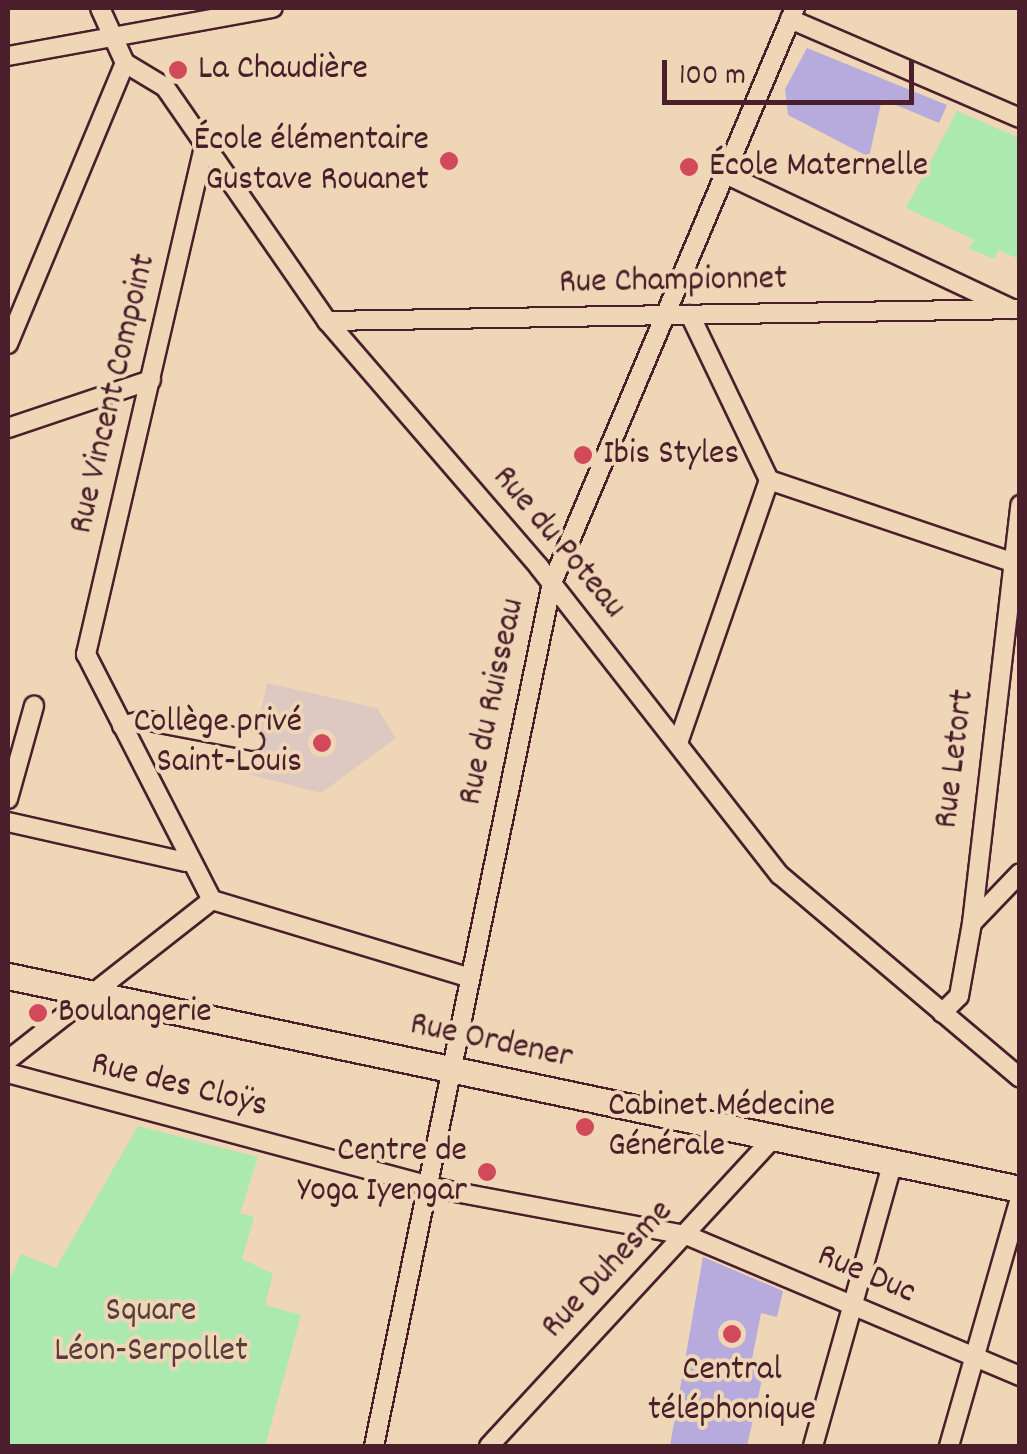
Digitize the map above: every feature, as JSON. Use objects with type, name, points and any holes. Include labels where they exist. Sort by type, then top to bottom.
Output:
[{"type":"main road","name":"Rue Ordener","points":[[8,976],[1020,1189]]},
{"type":"street","points":[[8,344],[125,63],[116,35],[100,8]]},
{"type":"street","points":[[8,56],[274,8]]},
{"type":"street","points":[[793,14],[1020,118]]},
{"type":"street","name":"Rue du Ruisseau","points":[[374,1446],[452,1069],[467,977],[552,583],[722,173],[793,14]]},
{"type":"street","name":"Rue du Poteau","points":[[125,63],[165,86],[327,321],[552,583],[780,875],[1020,1078]]},
{"type":"street","name":"Rue Vincent Compoint","points":[[122,726],[86,654],[204,147]]},
{"type":"street","points":[[722,173],[1016,309]]},
{"type":"street","name":"Rue Championnet","points":[[327,321],[1016,309]]},
{"type":"street","points":[[678,743],[770,480],[690,315]]},
{"type":"street","points":[[8,428],[151,380]]},
{"type":"street","points":[[770,480],[1016,563]]},
{"type":"street","name":"Rue Letort","points":[[942,1013],[959,996],[972,924],[1020,505]]},
{"type":"street","points":[[8,798],[34,706]]},
{"type":"street","points":[[254,741],[144,720],[122,726],[186,862],[212,900],[467,977]]},
{"type":"street","points":[[8,822],[186,862]]},
{"type":"street","points":[[972,924],[1020,873]]},
{"type":"street","points":[[8,1060],[212,900]]},
{"type":"street","name":"Rue des Cloÿs","points":[[8,1073],[427,1185],[686,1235]]},
{"type":"street","name":"Rue Duhesme","points":[[489,1446],[774,1137]]},
{"type":"street","points":[[813,1446],[893,1162]]},
{"type":"street","points":[[950,1446],[1020,1198]]},
{"type":"street","name":"Rue Duc","points":[[686,1235],[1020,1376]]},
{"type":"shaded area","name":"Collège privé Saint-Louis","points":[[267,683],[377,708],[396,738],[321,793],[247,774]]},
{"type":"green space","points":[[957,111],[1019,138],[1019,259],[998,250],[994,259],[968,248],[975,240],[906,208]]},
{"type":"green space","name":"Square Léon-Serpollet","points":[[138,1126],[258,1157],[240,1213],[254,1217],[242,1259],[273,1274],[265,1305],[301,1315],[265,1446],[8,1446],[8,1283],[21,1254],[56,1268]]},
{"type":"building","points":[[807,48],[947,105],[939,123],[882,99],[869,157],[788,115],[785,89]]},
{"type":"building","name":"Central téléphonique","points":[[703,1257],[783,1291],[777,1317],[761,1313],[752,1359],[766,1362],[747,1446],[670,1446]]},
{"type":"place","name":"La Chaudière","points":[[178,70]]},
{"type":"place","name":"École élémentaire Gustave Rouanet","points":[[449,161]]},
{"type":"place","name":"École Maternelle","points":[[689,167]]},
{"type":"place","name":"Ibis Styles","points":[[583,455]]},
{"type":"place","name":"Collège privé Saint-Louis","points":[[322,743]]},
{"type":"place","name":"Boulangerie","points":[[38,1013]]},
{"type":"place","name":"Cabinet Médecine Générale","points":[[585,1127]]},
{"type":"place","name":"Centre de Yoga Iyengar","points":[[487,1172]]},
{"type":"place","name":"Central téléphonique","points":[[732,1334]]}]
